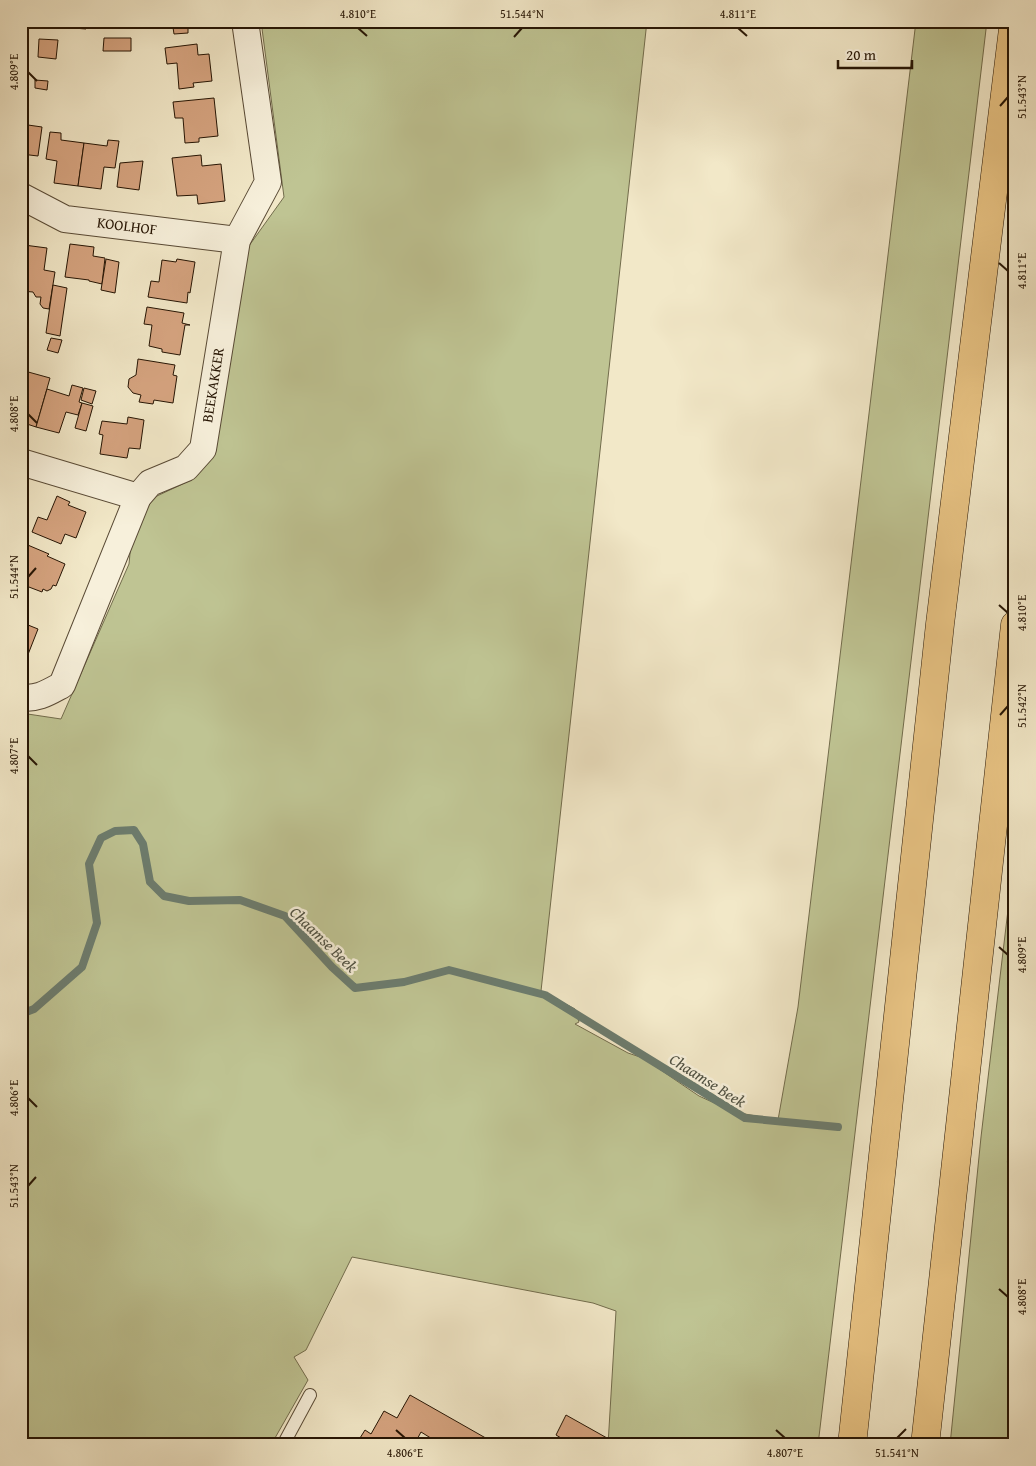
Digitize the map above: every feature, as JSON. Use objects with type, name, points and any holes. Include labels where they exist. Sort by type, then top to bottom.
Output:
[{"type":"highway","points":[[852,1445],[940,624],[1014,21]]},
{"type":"highway","points":[[925,1445],[1015,625]]},
{"type":"street","name":"BEEKAKKER","points":[[31,697],[62,685],[138,497],[150,484],[186,468],[203,449],[237,240],[268,182],[245,21]]},
{"type":"street","name":"KOOLHOF","points":[[21,196],[65,219],[237,240]]},
{"type":"street","points":[[21,462],[138,497]]},
{"type":"lane","points":[[283,1445],[310,1395]]},
{"type":"green space","points":[[261,21],[647,21],[541,991],[575,1009],[579,1022],[575,1024],[628,1053],[643,1058],[699,1096],[734,1112],[778,1120],[798,1007],[916,21],[987,21],[818,1445],[608,1445],[616,1311],[593,1303],[352,1257],[306,1350],[294,1357],[308,1380],[271,1445],[21,1445],[21,713],[61,719],[129,564],[133,522],[157,496],[193,479],[204,468],[213,449],[246,250],[284,197]]},
{"type":"green space","points":[[1015,851],[1015,1445],[950,1445],[981,1137]]},
{"type":"building","points":[[74,21],[87,21],[86,29],[73,28]]},
{"type":"building","points":[[172,21],[206,21],[207,27],[188,28],[188,33],[174,34]]},
{"type":"building","points":[[104,38],[131,38],[131,51],[103,51]]},
{"type":"building","points":[[39,39],[58,40],[56,59],[38,57]]},
{"type":"building","points":[[197,44],[198,55],[209,54],[212,81],[193,83],[194,87],[179,89],[177,63],[167,64],[165,48]]},
{"type":"building","points":[[35,80],[48,81],[47,90],[35,88]]},
{"type":"building","points":[[214,98],[218,136],[199,138],[199,142],[185,143],[183,118],[175,118],[173,102]]},
{"type":"building","points":[[21,124],[42,127],[38,156],[21,154]]},
{"type":"building","points":[[50,132],[61,133],[61,140],[84,143],[78,186],[54,183],[57,161],[46,159]]},
{"type":"building","points":[[108,140],[119,141],[115,168],[104,167],[101,189],[78,186],[84,143],[107,146]]},
{"type":"building","points":[[201,155],[202,166],[221,164],[225,201],[198,204],[197,195],[177,196],[172,158]]},
{"type":"building","points":[[143,161],[139,190],[117,187],[120,163]]},
{"type":"building","points":[[70,244],[94,247],[93,256],[105,258],[102,284],[89,280],[65,277]]},
{"type":"building","points":[[24,245],[47,248],[44,270],[55,272],[49,309],[43,308],[40,304],[41,297],[36,297],[33,292],[21,291],[21,262]]},
{"type":"building","points":[[106,259],[119,262],[115,293],[101,290]]},
{"type":"building","points":[[177,259],[195,262],[187,303],[148,297],[151,281],[159,282],[162,260],[176,262]]},
{"type":"building","points":[[53,285],[67,288],[60,336],[46,333]]},
{"type":"building","points":[[147,307],[184,313],[182,323],[190,325],[185,325],[180,355],[162,352],[162,349],[149,346],[152,325],[144,324]]},
{"type":"building","points":[[51,338],[62,340],[58,353],[47,350]]},
{"type":"building","points":[[138,359],[175,365],[173,375],[177,376],[173,403],[154,400],[153,404],[139,402],[141,395],[133,393],[128,387],[129,379],[136,375]]},
{"type":"building","points":[[21,370],[50,378],[36,427],[21,422]]},
{"type":"building","points":[[72,385],[83,388],[79,402],[82,403],[78,415],[66,412],[59,433],[36,427],[47,389],[69,396]]},
{"type":"building","points":[[84,388],[96,391],[92,404],[81,400]]},
{"type":"building","points":[[82,403],[93,406],[86,431],[75,428]]},
{"type":"building","points":[[128,417],[144,420],[140,449],[129,448],[127,458],[100,454],[103,435],[99,434],[102,421],[127,424]]},
{"type":"building","points":[[57,496],[70,502],[68,505],[86,512],[76,538],[65,534],[61,544],[32,532],[38,517],[47,520]]},
{"type":"building","points":[[23,543],[49,554],[47,556],[65,564],[56,586],[53,585],[47,591],[43,589],[42,592],[21,584],[21,547]]},
{"type":"building","points":[[21,619],[24,620],[23,623],[38,629],[27,657],[21,655]]},
{"type":"building","points":[[410,1395],[498,1445],[442,1445],[421,1432],[414,1445],[365,1445],[367,1442],[360,1438],[365,1430],[371,1434],[384,1411],[397,1418]]},
{"type":"building","points":[[566,1415],[607,1438],[603,1445],[573,1445],[556,1435]]},
{"type":"waterway","name":"Chaamse Beek","points":[[21,1014],[34,1009],[82,967],[97,923],[89,864],[101,838],[115,831],[134,830],[143,844],[150,882],[164,896],[189,901],[240,900],[285,916],[332,967],[355,988],[404,982],[449,970],[545,995],[745,1118],[838,1127]]},
{"type":"waterway","name":"Chaamse Beek","points":[[1011,1162],[1015,1160]]}]
